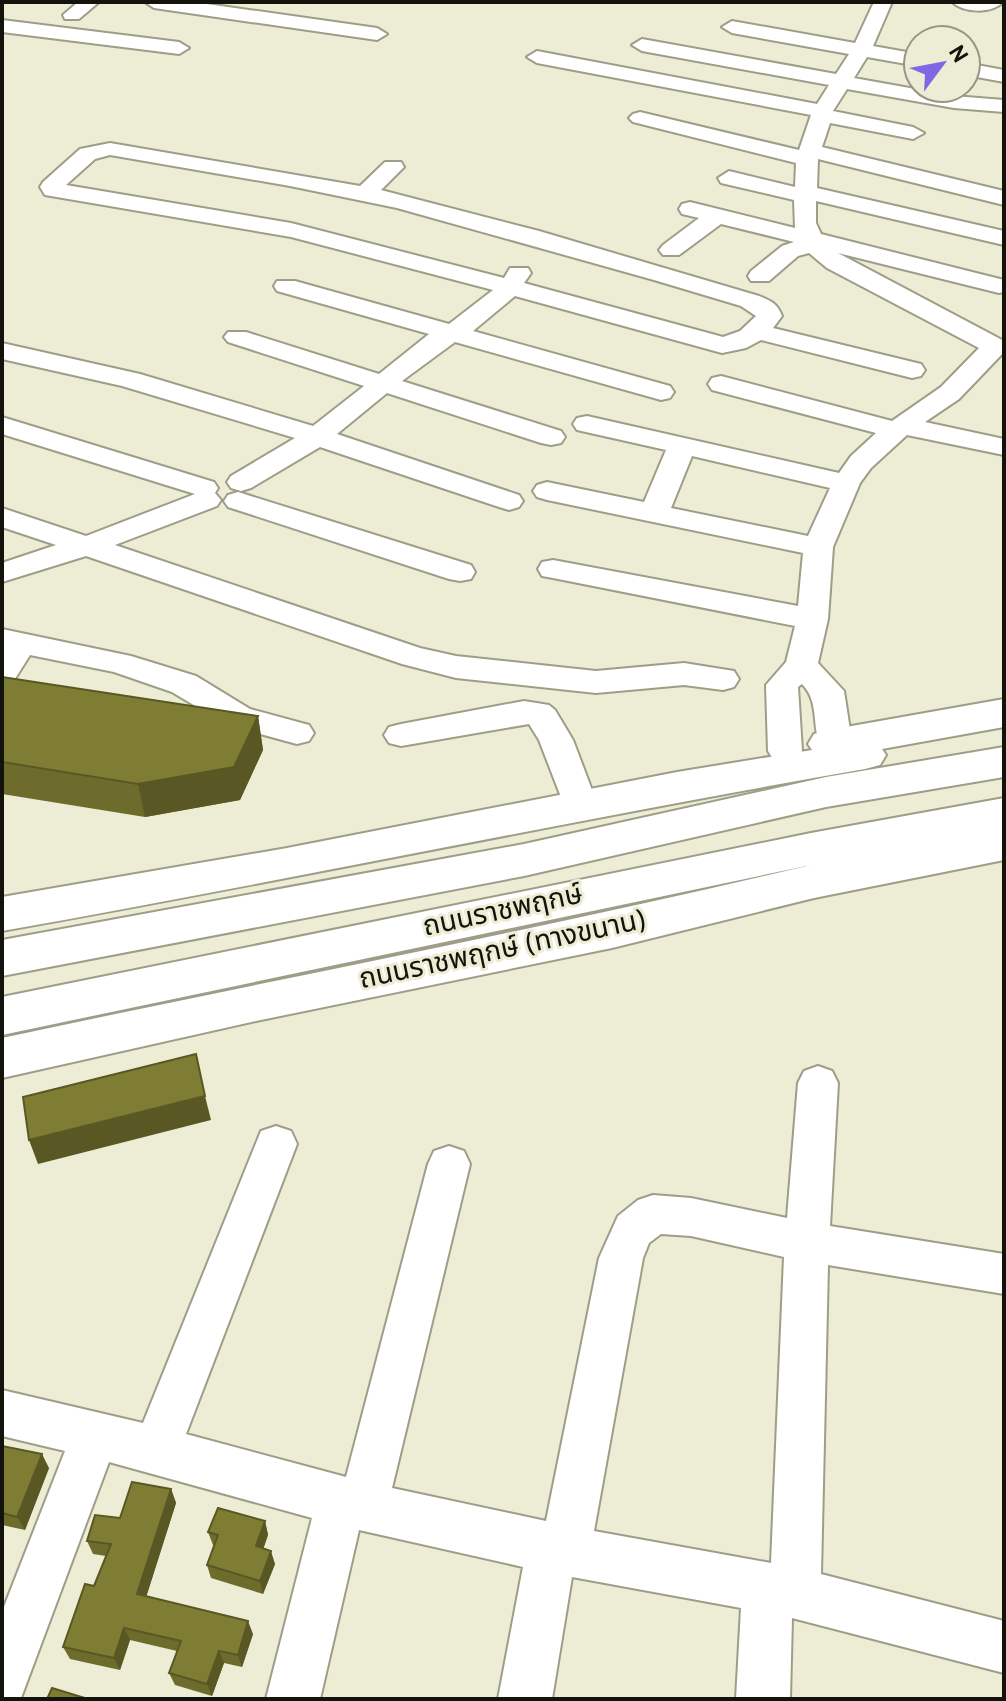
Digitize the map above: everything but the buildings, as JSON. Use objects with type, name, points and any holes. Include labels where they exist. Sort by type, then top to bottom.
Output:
[{"type":"main road","points":[[677,787],[785,751],[1004,713]]},
{"type":"main road","points":[[2,914],[287,864],[677,787],[1004,732]]},
{"type":"main road","name":"ถนนราชพฤกษ์","points":[[2,958],[524,860],[826,792],[1004,762]]},
{"type":"main road","name":"ถนนราชพฤกษ์","points":[[2,1016],[811,849],[1004,813]]},
{"type":"main road","name":"ถนนราชพฤกษ์ (ทางขนาน)","points":[[2,1058],[256,1002],[612,930],[814,881],[1004,844]]},
{"type":"main road","points":[[612,930],[811,903],[1004,864]]},
{"type":"main road","points":[[2,926],[262,909]]},
{"type":"main road","points":[[2,1051],[273,960]]},
{"type":"street","points":[[72,15],[90,2]]},
{"type":"street","points":[[154,2],[377,34]]},
{"type":"street","points":[[785,751],[782,685],[801,665],[812,619],[818,547],[846,483],[861,462],[900,428],[950,393],[995,346],[864,281],[835,263],[812,242],[804,223],[808,155],[822,113],[841,81],[876,39],[883,2]]},
{"type":"street","points":[[961,2],[987,5],[994,2]]},
{"type":"street","points":[[2,26],[179,48]]},
{"type":"street","points":[[732,27],[876,39],[902,52]]},
{"type":"street","points":[[642,45],[841,81],[927,125]]},
{"type":"street","points":[[537,57],[822,113],[927,125],[1004,106]]},
{"type":"street","points":[[703,88],[725,59]]},
{"type":"street","points":[[982,72],[1004,76]]},
{"type":"street","points":[[656,100],[635,123],[710,135],[1004,198]]},
{"type":"street","points":[[710,135],[727,115]]},
{"type":"street","points":[[110,149],[364,194],[556,242],[760,305],[769,311],[769,316],[757,332],[739,343],[722,345],[510,281],[291,230],[56,192],[51,187],[88,154],[110,149]]},
{"type":"street","points":[[364,194],[393,167]]},
{"type":"street","points":[[729,178],[1004,238]]},
{"type":"street","points":[[690,209],[812,242],[999,286]]},
{"type":"street","points":[[671,250],[717,216]]},
{"type":"street","points":[[2,425],[205,494],[223,504],[387,382],[556,242]]},
{"type":"street","points":[[760,276],[790,251],[812,242]]},
{"type":"street","points":[[286,286],[444,334],[661,392]]},
{"type":"street","points":[[757,332],[912,370]]},
{"type":"street","points":[[237,337],[387,382],[551,437]]},
{"type":"street","points":[[2,351],[102,372],[509,501]]},
{"type":"street","points":[[721,384],[900,428],[1004,447]]},
{"type":"street","points":[[587,424],[846,483]]},
{"type":"street","points":[[654,513],[682,446]]},
{"type":"street","points":[[239,491],[460,572]]},
{"type":"street","points":[[547,491],[818,547]]},
{"type":"street","points":[[2,573],[88,545],[205,494]]},
{"type":"street","points":[[2,517],[413,657],[456,667],[596,682],[684,674],[723,679]]},
{"type":"street","points":[[553,569],[812,619]]},
{"type":"street","points":[[2,674],[12,641],[120,663],[159,675],[184,684],[239,717],[297,733]]},
{"type":"street","points":[[801,665],[828,691],[835,743]]},
{"type":"street","points":[[401,735],[524,712],[538,713],[547,721],[553,734],[580,806]]},
{"type":"street","points":[[763,1699],[781,1590],[818,1083]]},
{"type":"street","points":[[156,1450],[276,1144]]},
{"type":"street","points":[[293,1699],[449,1164]]},
{"type":"street","points":[[525,1699],[621,1258],[633,1230],[653,1214],[691,1217],[807,1242],[1004,1274]]},
{"type":"street","points":[[2,1413],[156,1450],[352,1504],[559,1549],[781,1590],[1004,1647]]},
{"type":"street","points":[[2,1679],[95,1436]]}]
